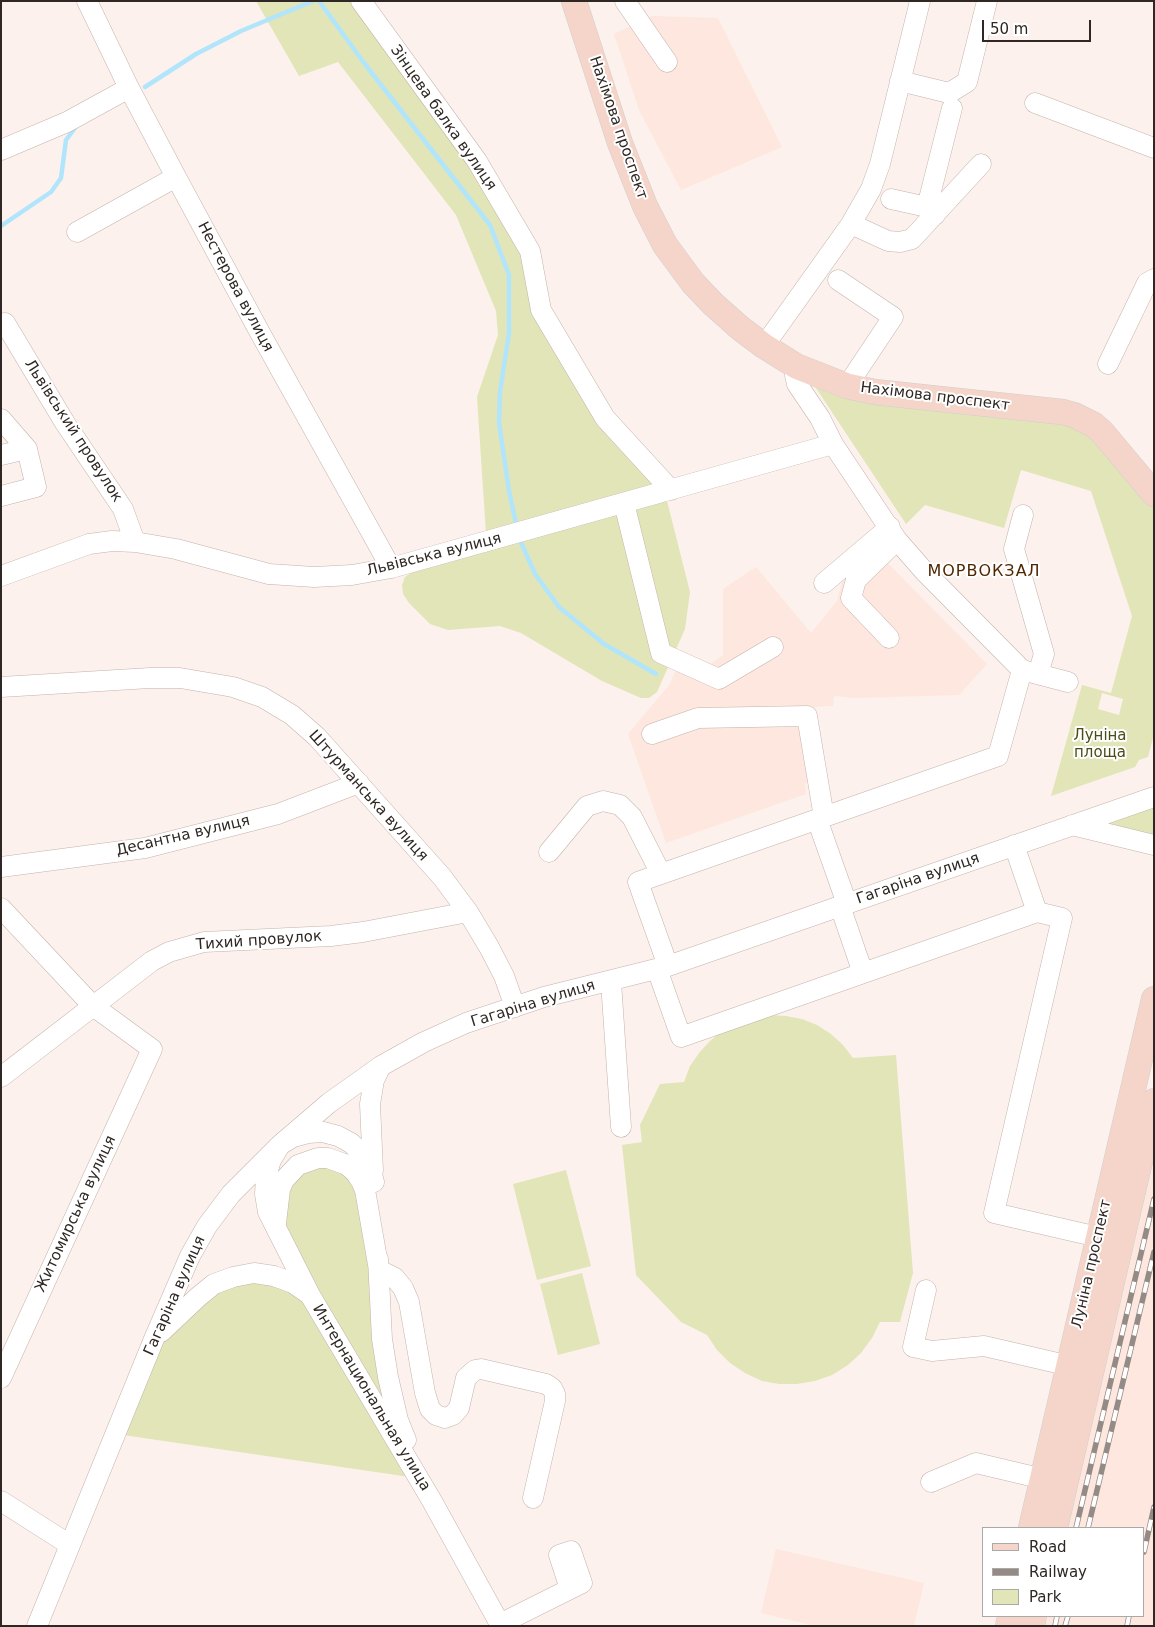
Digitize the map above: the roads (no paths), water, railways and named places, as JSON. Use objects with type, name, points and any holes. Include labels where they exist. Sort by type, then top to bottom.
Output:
[{"type":"main road","name":"Нахімова проспект","points":[[574,1],[620,143],[645,206],[665,245],[693,283],[713,304],[764,346],[796,366],[847,386],[875,392],[1053,411],[1074,415],[1094,425],[1102,432],[1154,494]]},
{"type":"main road","name":"Луніна проспект","points":[[1080,1368],[1098,1237],[1154,999]]},
{"type":"main road","name":"Луніна проспект","points":[[1032,1527],[1054,1482],[1080,1368],[1154,1101]]},
{"type":"main road","name":"Луніна проспект","points":[[1054,1482],[1055,1527]]},
{"type":"street","name":"Нестерова вулиця","points":[[87,1],[129,88],[176,177],[391,568]]},
{"type":"street","name":"Зінцева балка вулиця","points":[[361,1],[477,161],[530,251],[542,310],[605,418],[671,490]]},
{"type":"street","points":[[624,1],[667,62]]},
{"type":"street","points":[[764,346],[851,224],[865,201],[876,177],[920,1]]},
{"type":"street","points":[[900,81],[949,93],[967,82],[987,1]]},
{"type":"street","points":[[1,150],[66,122],[129,88]]},
{"type":"street","points":[[1035,102],[1154,148]]},
{"type":"street","points":[[931,211],[952,108]]},
{"type":"street","points":[[851,224],[888,241],[900,242],[912,239],[917,235],[931,211],[981,164]]},
{"type":"street","points":[[77,232],[176,177]]},
{"type":"street","points":[[891,199],[931,211]]},
{"type":"street","points":[[838,280],[893,317],[847,386]]},
{"type":"street","points":[[1108,364],[1150,281]]},
{"type":"street","name":"Львівський провулок","points":[[5,322],[65,423],[123,508],[135,542]]},
{"type":"street","points":[[796,366],[797,384],[820,418],[833,444],[893,534],[924,571],[1030,672],[1068,682]]},
{"type":"street","points":[[1,419],[27,450],[36,487],[1,496]]},
{"type":"street","name":"Львівська вулиця","points":[[1,576],[89,544],[112,541],[135,542],[176,549],[269,574],[314,577],[352,575],[391,568],[833,444]]},
{"type":"street","points":[[1,455],[27,450]]},
{"type":"street","points":[[624,503],[661,653],[719,679],[772,647]]},
{"type":"street","points":[[1023,515],[1014,549],[1044,654],[1030,672],[998,756],[638,882],[681,1036],[1037,912],[1062,918],[994,1213],[1098,1237]]},
{"type":"street","points":[[824,583],[893,534]]},
{"type":"street","points":[[889,638],[851,598],[856,580],[893,534]]},
{"type":"street","name":"Штурманська вулиця","points":[[1,687],[180,678],[233,687],[262,697],[292,715],[318,737],[442,877],[468,912],[490,947],[504,976],[515,1006]]},
{"type":"street","points":[[652,734],[698,718],[807,716],[821,818],[863,973]]},
{"type":"street","name":"Десантна вулиця","points":[[1,867],[145,848],[278,814],[359,783]]},
{"type":"street","name":"Гагаріна вулиця","points":[[37,1626],[154,1339],[190,1256],[207,1226],[231,1194],[280,1145],[329,1103],[382,1066],[424,1042],[466,1024],[515,1006],[662,968],[1154,797]]},
{"type":"street","points":[[549,852],[587,806],[604,802],[620,806],[632,817],[661,874]]},
{"type":"street","points":[[1072,825],[1154,845]]},
{"type":"street","points":[[1014,846],[1037,912]]},
{"type":"street","points":[[1,908],[93,1006]]},
{"type":"street","name":"Тихий провулок","points":[[1,1077],[152,961],[169,952],[204,942],[331,936],[363,932],[468,912]]},
{"type":"street","points":[[610,982],[621,1127]]},
{"type":"street","name":"Житомирська вулиця","points":[[1,1378],[152,1049],[93,1006]]},
{"type":"street","name":"Интернациональная улица","points":[[382,1066],[374,1080],[370,1104],[382,1339],[398,1420],[432,1501]]},
{"type":"street","points":[[280,1145],[293,1137],[308,1133],[323,1132],[338,1136],[351,1143],[362,1154],[370,1167],[374,1182]]},
{"type":"street","name":"Интернациональная улица","points":[[280,1145],[271,1160],[266,1177],[265,1194],[268,1212],[310,1295],[432,1501]]},
{"type":"street","points":[[275,1228],[280,1189],[284,1180],[298,1165],[313,1159],[328,1158],[347,1165],[355,1172],[364,1190],[379,1270],[394,1278],[403,1288],[409,1302],[425,1393],[430,1409],[436,1416],[445,1418],[454,1415],[459,1408],[466,1378],[475,1370],[481,1369],[546,1384],[552,1388],[555,1394],[555,1402],[533,1498]]},
{"type":"street","name":"Интернациональная улица","points":[[154,1339],[214,1284],[233,1276],[254,1274],[274,1276],[293,1283],[310,1295]]},
{"type":"street","points":[[926,1290],[913,1347],[932,1351],[984,1346],[1080,1368]]},
{"type":"street","points":[[931,1482],[976,1463],[1054,1482]]},
{"type":"street","points":[[1,1501],[70,1545]]},
{"type":"street","points":[[432,1501],[500,1625],[570,1589]]},
{"type":"waterway","points":[[145,87],[196,54],[241,31],[313,1]]},
{"type":"waterway","points":[[319,1],[364,63],[490,225],[509,275],[509,333],[500,392],[499,423],[509,491],[517,528]]},
{"type":"waterway","points":[[1,226],[51,192],[61,178],[66,140],[75,128]]},
{"type":"waterway","points":[[519,538],[535,574],[559,607],[604,644],[656,674]]},
{"type":"railway","points":[[1076,1527],[1154,1199]]},
{"type":"railway","points":[[1088,1527],[1154,1252]]},
{"type":"railway","points":[[1145,1548],[1154,1507]]},
{"type":"railway","points":[[1055,1626],[1057,1617]]},
{"type":"railway","points":[[1065,1626],[1068,1617]]},
{"type":"railway","points":[[1127,1626],[1129,1617]]},
{"type":"district","name":"МОРВОКЗАЛ","points":[[984,572]]},
{"type":"park label","name":"Луніна площа","points":[[1100,744]]}]
